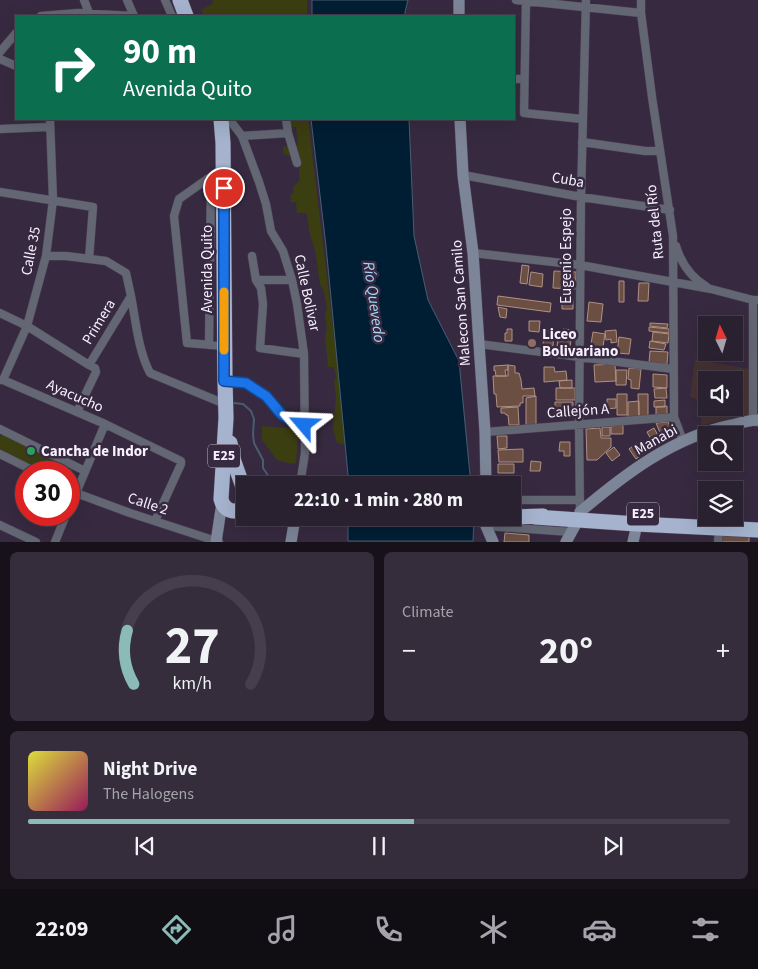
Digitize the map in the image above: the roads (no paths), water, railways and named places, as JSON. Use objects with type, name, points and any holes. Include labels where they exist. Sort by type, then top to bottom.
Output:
[{"type":"highway","points":[[180,0],[186,15]]},
{"type":"highway","name":"Avenida Quito","points":[[221,120],[224,168],[224,381],[233,459],[239,476]]},
{"type":"highway","name":"Avenida Quito","points":[[222,499],[226,411]]},
{"type":"highway","name":"E25","points":[[222,499],[226,487],[231,484],[236,485]]},
{"type":"highway","points":[[222,499],[225,507],[236,511]]},
{"type":"highway","name":"E25","points":[[521,517],[758,530]]},
{"type":"highway","name":"E25","points":[[575,521],[698,517]]},
{"type":"highway","name":"E25","points":[[718,529],[758,520]]},
{"type":"main road","points":[[459,0],[459,15]]},
{"type":"main road","name":"Malecon San Camilo","points":[[460,120],[463,175],[473,253],[485,432],[486,476]]},
{"type":"main road","name":"Manabi","points":[[575,521],[639,465],[683,440],[724,426],[756,421]]},
{"type":"main road","points":[[217,541],[222,499]]},
{"type":"main road","points":[[633,542],[637,524]]},
{"type":"main road","points":[[291,542],[294,526]]},
{"type":"main road","points":[[485,542],[486,526]]},
{"type":"main road","points":[[487,526],[493,542]]},
{"type":"street","points":[[84,0],[90,13]]},
{"type":"street","points":[[127,0],[133,15]]},
{"type":"street","points":[[165,0],[172,15]]},
{"type":"street","points":[[516,0],[586,4],[641,13]]},
{"type":"street","name":"Ruta del Río","points":[[641,0],[641,13],[673,236],[674,417],[683,440]]},
{"type":"street","points":[[526,1],[524,113],[582,119]]},
{"type":"street","name":"Eugenio Espejo","points":[[575,521],[579,425],[582,119],[586,4]]},
{"type":"street","points":[[50,15],[78,12],[119,15]]},
{"type":"street","points":[[0,52],[15,34]]},
{"type":"street","points":[[0,59],[15,66]]},
{"type":"street","points":[[515,78],[524,79]]},
{"type":"street","name":"Calle Bolivar","points":[[230,120],[242,136],[262,189],[271,231],[283,251],[297,304],[304,354],[305,453],[301,476]]},
{"type":"street","points":[[286,120],[298,163]]},
{"type":"street","points":[[0,129],[50,123]]},
{"type":"street","name":"Calle 35","points":[[2,380],[27,326],[46,256],[53,200],[50,123]]},
{"type":"street","points":[[242,136],[288,132]]},
{"type":"street","points":[[582,142],[645,151],[660,151]]},
{"type":"street","points":[[224,168],[179,200],[174,216],[187,343],[224,346]]},
{"type":"street","name":"Cuba","points":[[463,175],[581,197],[670,210]]},
{"type":"street","points":[[208,345],[211,177]]},
{"type":"street","points":[[0,192],[93,207],[89,259]]},
{"type":"street","points":[[673,236],[686,268],[700,282],[711,289]]},
{"type":"street","points":[[473,253],[580,265],[711,289],[755,300],[756,421]]},
{"type":"street","name":"Primera","points":[[0,313],[27,326],[89,365],[130,296],[126,272],[106,261],[66,256],[46,256]]},
{"type":"street","points":[[252,256],[256,280],[261,288],[263,304],[260,348],[304,354]]},
{"type":"street","points":[[256,280],[292,280]]},
{"type":"street","points":[[130,296],[142,353],[150,373],[226,411]]},
{"type":"street","points":[[479,344],[673,369]]},
{"type":"street","points":[[77,412],[96,372],[95,368],[89,365]]},
{"type":"street","name":"Ayacucho","points":[[2,380],[105,424],[80,479]]},
{"type":"street","points":[[224,381],[246,383],[266,396],[282,415],[304,425]]},
{"type":"street","name":"Callejón A","points":[[485,432],[674,417]]},
{"type":"street","points":[[105,424],[181,462],[155,521]]},
{"type":"street","points":[[0,429],[85,471]]},
{"type":"street","points":[[0,454],[15,462]]},
{"type":"street","name":"Calle 2","points":[[80,494],[217,541]]},
{"type":"street","points":[[521,503],[575,521]]},
{"type":"street","points":[[521,522],[575,521]]},
{"type":"street","points":[[0,525],[36,542]]},
{"type":"street","points":[[55,542],[62,526]]},
{"type":"water","points":[[312,0],[408,0],[405,15],[312,15]]},
{"type":"water","name":"Río Quevedo","points":[[311,120],[409,120],[414,236],[428,300],[459,361],[470,476],[348,476],[326,246]]},
{"type":"water","points":[[348,526],[474,526],[473,541],[348,541]]},
{"type":"waterway","points":[[234,403],[243,404],[251,411],[254,419],[254,443],[263,460],[263,468],[268,476]]},
{"type":"place","name":"Liceo Bolivariano","points":[[532,343]]},
{"type":"place","name":"Cancha de Indor","points":[[31,451]]}]
